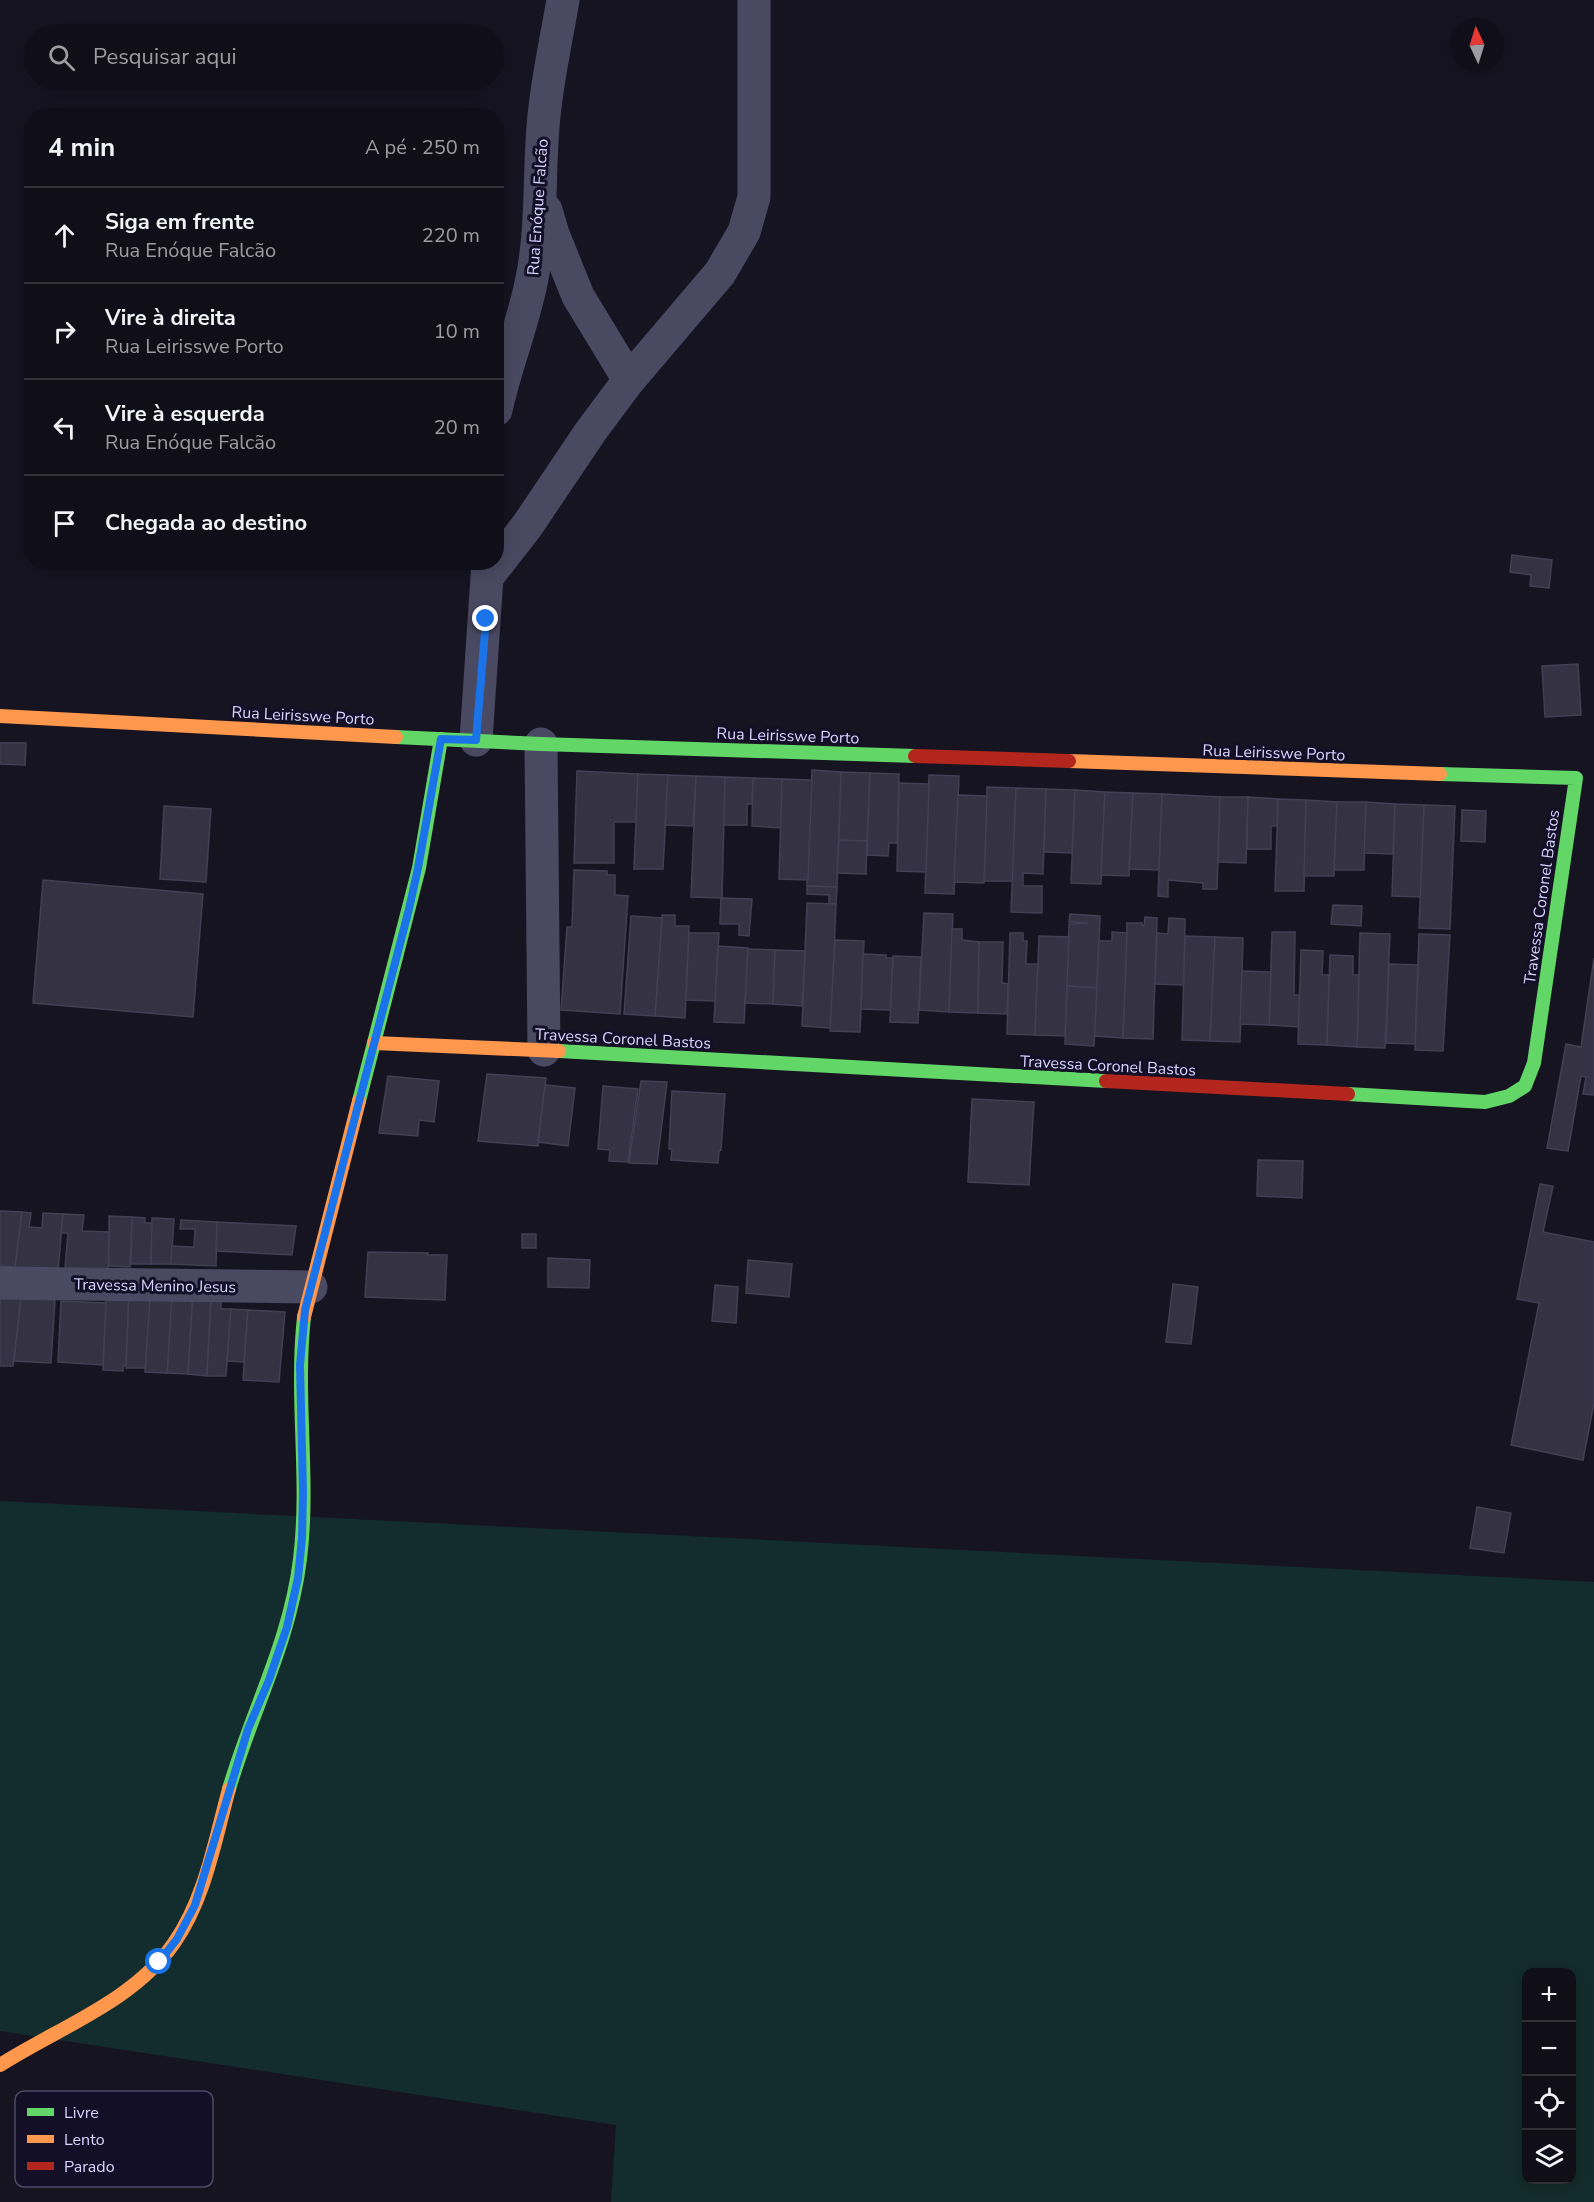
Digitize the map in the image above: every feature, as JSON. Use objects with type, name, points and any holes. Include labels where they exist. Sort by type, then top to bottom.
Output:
[{"type":"street","name":"Rua Enóque Falcão","points":[[504,377],[528,301],[538,237],[543,125],[563,0]]},
{"type":"street","points":[[504,551],[527,526],[591,431],[629,380],[720,273],[744,232],[754,197],[754,0]]},
{"type":"street","points":[[540,191],[553,234],[578,296],[629,380]]},
{"type":"street","points":[[476,740],[488,570]]},
{"type":"street","name":"Rua Leirisswe Porto","points":[[0,716],[541,744],[1576,778]]},
{"type":"street","points":[[0,2065],[129,1987],[159,1962],[177,1939],[195,1905],[248,1729],[269,1680],[287,1627],[298,1578],[303,1492],[302,1333],[311,1287],[326,1236],[341,1167],[418,868],[441,739]]},
{"type":"street","points":[[541,744],[544,1050]]},
{"type":"street","name":"Travessa Coronel Bastos","points":[[374,1043],[544,1050],[1485,1102],[1509,1096],[1525,1086],[1534,1062],[1576,778]]},
{"type":"street","name":"Travessa Menino Jesus","points":[[0,1283],[311,1287]]},
{"type":"green space","points":[[0,1501],[1594,1582],[1594,2202],[611,2202],[616,2125],[0,2031]]},
{"type":"building","points":[[1512,555],[1552,560],[1549,588],[1530,586],[1531,575],[1510,572]]},
{"type":"building","points":[[1578,664],[1581,715],[1545,717],[1542,666]]},
{"type":"building","points":[[0,743],[26,743],[25,765],[0,764]]},
{"type":"building","points":[[812,770],[841,772],[837,887],[807,886]]},
{"type":"building","points":[[577,771],[638,774],[636,822],[614,822],[614,863],[574,863]]},
{"type":"building","points":[[841,772],[870,773],[867,841],[839,840]]},
{"type":"building","points":[[870,773],[899,774],[897,843],[889,843],[888,856],[867,855]]},
{"type":"building","points":[[638,774],[668,775],[663,869],[634,869]]},
{"type":"building","points":[[668,775],[696,776],[693,826],[665,825]]},
{"type":"building","points":[[929,775],[959,776],[954,894],[925,893]]},
{"type":"building","points":[[696,776],[725,777],[722,898],[691,897]]},
{"type":"building","points":[[725,777],[753,778],[752,804],[747,804],[747,825],[724,825]]},
{"type":"building","points":[[753,778],[782,779],[781,828],[752,826]]},
{"type":"building","points":[[782,779],[812,780],[808,880],[779,879]]},
{"type":"building","points":[[899,783],[929,784],[926,872],[897,871]]},
{"type":"building","points":[[987,787],[1016,788],[1013,881],[984,881]]},
{"type":"building","points":[[1016,788],[1046,789],[1043,874],[1023,873],[1023,886],[1042,886],[1042,913],[1011,912]]},
{"type":"building","points":[[1046,789],[1075,790],[1072,853],[1044,852]]},
{"type":"building","points":[[1075,790],[1105,792],[1101,884],[1071,883]]},
{"type":"building","points":[[1105,792],[1133,793],[1129,876],[1101,875]]},
{"type":"building","points":[[1133,793],[1162,794],[1159,870],[1129,869]]},
{"type":"building","points":[[1162,794],[1220,797],[1217,889],[1203,889],[1203,883],[1168,880],[1168,897],[1158,896]]},
{"type":"building","points":[[958,795],[987,796],[984,883],[954,882]]},
{"type":"building","points":[[1220,797],[1248,797],[1246,863],[1218,862]]},
{"type":"building","points":[[1248,797],[1278,799],[1278,826],[1271,826],[1271,849],[1247,849]]},
{"type":"building","points":[[1278,799],[1306,800],[1304,891],[1275,891]]},
{"type":"building","points":[[1306,800],[1337,802],[1334,876],[1304,876]]},
{"type":"building","points":[[1337,802],[1366,802],[1364,870],[1334,870]]},
{"type":"building","points":[[1366,802],[1395,804],[1393,854],[1364,853]]},
{"type":"building","points":[[1395,804],[1424,805],[1421,897],[1392,896]]},
{"type":"building","points":[[1424,805],[1455,806],[1450,929],[1419,928]]},
{"type":"building","points":[[164,806],[211,809],[206,882],[160,879]]},
{"type":"building","points":[[1462,810],[1486,811],[1485,842],[1461,841]]},
{"type":"building","points":[[839,840],[867,841],[866,874],[837,873]]},
{"type":"building","points":[[574,870],[607,871],[607,875],[615,875],[615,895],[628,896],[620,1014],[561,1010],[567,927],[572,927]]},
{"type":"building","points":[[43,880],[203,894],[193,1017],[33,1003]]},
{"type":"building","points":[[807,886],[837,887],[836,904],[829,904],[829,895],[807,894]]},
{"type":"building","points":[[721,898],[752,899],[749,936],[739,935],[739,924],[720,924]]},
{"type":"building","points":[[807,903],[836,904],[831,1028],[802,1026]]},
{"type":"building","points":[[1333,905],[1362,906],[1361,926],[1331,924]]},
{"type":"building","points":[[924,913],[953,914],[949,1012],[919,1010]]},
{"type":"building","points":[[1070,914],[1100,916],[1097,988],[1067,986],[1069,924],[1088,923],[1069,922]]},
{"type":"building","points":[[662,915],[675,915],[675,926],[689,926],[685,1018],[655,1016]]},
{"type":"building","points":[[631,916],[662,918],[655,1016],[624,1014]]},
{"type":"building","points":[[1145,917],[1157,918],[1153,1039],[1123,1038],[1127,923],[1142,923],[1144,926]]},
{"type":"building","points":[[1169,918],[1185,919],[1184,985],[1155,984],[1157,933],[1168,934]]},
{"type":"building","points":[[952,929],[962,929],[962,940],[979,942],[978,1013],[949,1012]]},
{"type":"building","points":[[1112,932],[1127,933],[1123,1038],[1094,1036],[1099,941],[1112,941]]},
{"type":"building","points":[[1272,932],[1295,932],[1294,995],[1300,995],[1299,1027],[1269,1025]]},
{"type":"building","points":[[689,933],[719,933],[715,1001],[686,1000]]},
{"type":"building","points":[[1010,933],[1023,933],[1023,941],[1027,941],[1026,964],[1038,964],[1035,1035],[1007,1034]]},
{"type":"building","points":[[1360,933],[1390,934],[1385,1048],[1357,1047]]},
{"type":"building","points":[[1419,934],[1450,935],[1443,1051],[1415,1050]]},
{"type":"building","points":[[1039,936],[1069,937],[1065,1036],[1035,1035]]},
{"type":"building","points":[[1185,936],[1215,937],[1210,1041],[1182,1040]]},
{"type":"building","points":[[1215,937],[1243,938],[1240,1042],[1210,1041]]},
{"type":"building","points":[[835,940],[864,941],[860,1032],[830,1031]]},
{"type":"building","points":[[979,942],[1003,942],[1002,983],[1008,984],[1007,1014],[978,1013]]},
{"type":"building","points":[[718,946],[748,948],[744,1023],[714,1022]]},
{"type":"building","points":[[748,949],[775,950],[773,1004],[745,1003]]},
{"type":"building","points":[[775,950],[805,951],[802,1006],[773,1004]]},
{"type":"building","points":[[1301,950],[1323,951],[1322,975],[1329,975],[1327,1045],[1298,1044]]},
{"type":"building","points":[[863,954],[886,955],[886,958],[893,958],[890,1010],[861,1009]]},
{"type":"building","points":[[1330,955],[1353,956],[1353,975],[1359,975],[1357,1047],[1327,1045]]},
{"type":"building","points":[[893,956],[921,957],[918,1023],[890,1022]]},
{"type":"building","points":[[1594,958],[1594,1095],[1583,1094],[1586,1077],[1581,1076],[1568,1151],[1547,1148],[1566,1044],[1581,1047]]},
{"type":"building","points":[[1389,964],[1418,965],[1415,1044],[1386,1043]]},
{"type":"building","points":[[1242,971],[1271,972],[1269,1025],[1240,1024]]},
{"type":"building","points":[[1067,986],[1097,988],[1094,1046],[1065,1044]]},
{"type":"building","points":[[487,1074],[546,1078],[538,1146],[478,1141]]},
{"type":"building","points":[[388,1076],[439,1081],[434,1122],[419,1120],[418,1136],[379,1133]]},
{"type":"building","points":[[641,1081],[667,1082],[657,1164],[629,1163]]},
{"type":"building","points":[[545,1085],[575,1088],[568,1146],[538,1142]]},
{"type":"building","points":[[603,1086],[638,1089],[628,1162],[609,1161],[610,1150],[598,1149]]},
{"type":"building","points":[[672,1091],[725,1094],[718,1163],[671,1160],[672,1149],[669,1149]]},
{"type":"building","points":[[972,1099],[1034,1102],[1029,1185],[968,1182]]},
{"type":"building","points":[[1258,1160],[1303,1161],[1302,1198],[1257,1196]]},
{"type":"building","points":[[1540,1184],[1553,1186],[1543,1232],[1594,1242],[1594,1403],[1583,1460],[1511,1445],[1539,1303],[1517,1299]]},
{"type":"building","points":[[0,1211],[22,1212],[15,1267],[0,1266]]},
{"type":"building","points":[[22,1212],[31,1213],[29,1227],[42,1228],[43,1213],[63,1214],[58,1271],[15,1267]]},
{"type":"building","points":[[63,1214],[84,1215],[82,1231],[109,1232],[108,1270],[65,1268],[68,1233],[61,1233]]},
{"type":"building","points":[[109,1216],[132,1217],[130,1267],[109,1266]]},
{"type":"building","points":[[132,1217],[145,1218],[145,1223],[152,1223],[151,1264],[131,1264]]},
{"type":"building","points":[[152,1218],[174,1219],[171,1264],[151,1264]]},
{"type":"building","points":[[181,1220],[217,1222],[216,1266],[171,1264],[172,1246],[194,1247],[195,1229],[180,1229]]},
{"type":"building","points":[[217,1222],[296,1226],[292,1255],[216,1251]]},
{"type":"building","points":[[522,1234],[536,1234],[536,1248],[522,1248]]},
{"type":"building","points":[[368,1252],[447,1255],[445,1300],[365,1297]]},
{"type":"building","points":[[548,1258],[590,1260],[589,1288],[548,1287]]},
{"type":"building","points":[[748,1260],[792,1264],[789,1297],[746,1293]]},
{"type":"building","points":[[1173,1284],[1198,1287],[1191,1344],[1166,1342]]},
{"type":"building","points":[[715,1285],[738,1287],[736,1323],[712,1321]]},
{"type":"building","points":[[106,1290],[129,1291],[126,1366],[123,1366],[123,1371],[103,1370]]},
{"type":"building","points":[[129,1291],[150,1297],[146,1368],[126,1368]]},
{"type":"building","points":[[172,1292],[193,1293],[188,1374],[167,1373]]},
{"type":"building","points":[[193,1293],[211,1293],[207,1376],[188,1374]]},
{"type":"building","points":[[0,1296],[21,1298],[13,1366],[0,1366]]},
{"type":"building","points":[[150,1297],[172,1298],[167,1373],[145,1372]]},
{"type":"building","points":[[21,1299],[55,1300],[51,1363],[14,1361]]},
{"type":"building","points":[[211,1300],[221,1300],[221,1309],[231,1309],[226,1376],[207,1376]]},
{"type":"building","points":[[61,1301],[106,1303],[103,1365],[58,1362]]},
{"type":"building","points":[[231,1309],[248,1310],[244,1362],[227,1361]]},
{"type":"building","points":[[248,1310],[285,1312],[279,1382],[243,1380]]},
{"type":"building","points":[[1477,1507],[1511,1513],[1504,1553],[1470,1548]]},
{"type":"traffic: fast","points":[[396,737],[915,756]]},
{"type":"traffic: fast","points":[[359,1101],[419,868],[441,739]]},
{"type":"traffic: fast","points":[[1348,1094],[1485,1102],[1509,1096],[1525,1086],[1534,1063],[1576,778],[1440,774]]},
{"type":"traffic: fast","points":[[559,1051],[1106,1081]]},
{"type":"traffic: fast","points":[[229,1789],[288,1619],[300,1559],[304,1499],[301,1378],[304,1317]]},
{"type":"traffic: slow","points":[[0,716],[396,737]]},
{"type":"traffic: slow","points":[[1069,761],[1440,774]]},
{"type":"traffic: slow","points":[[374,1043],[559,1051]]},
{"type":"traffic: slow","points":[[304,1317],[359,1101]]},
{"type":"traffic: slow","points":[[0,2065],[117,1997],[138,1981],[174,1943],[194,1908],[208,1869],[229,1789]]},
{"type":"traffic: jam","points":[[915,756],[1069,761]]},
{"type":"traffic: jam","points":[[1106,1081],[1348,1094]]},
{"type":"route","points":[[159,1962],[177,1939],[195,1905],[228,1788],[287,1627],[298,1578],[302,1538],[300,1365],[305,1310],[409,909],[441,739],[476,740],[486,619]]}]
